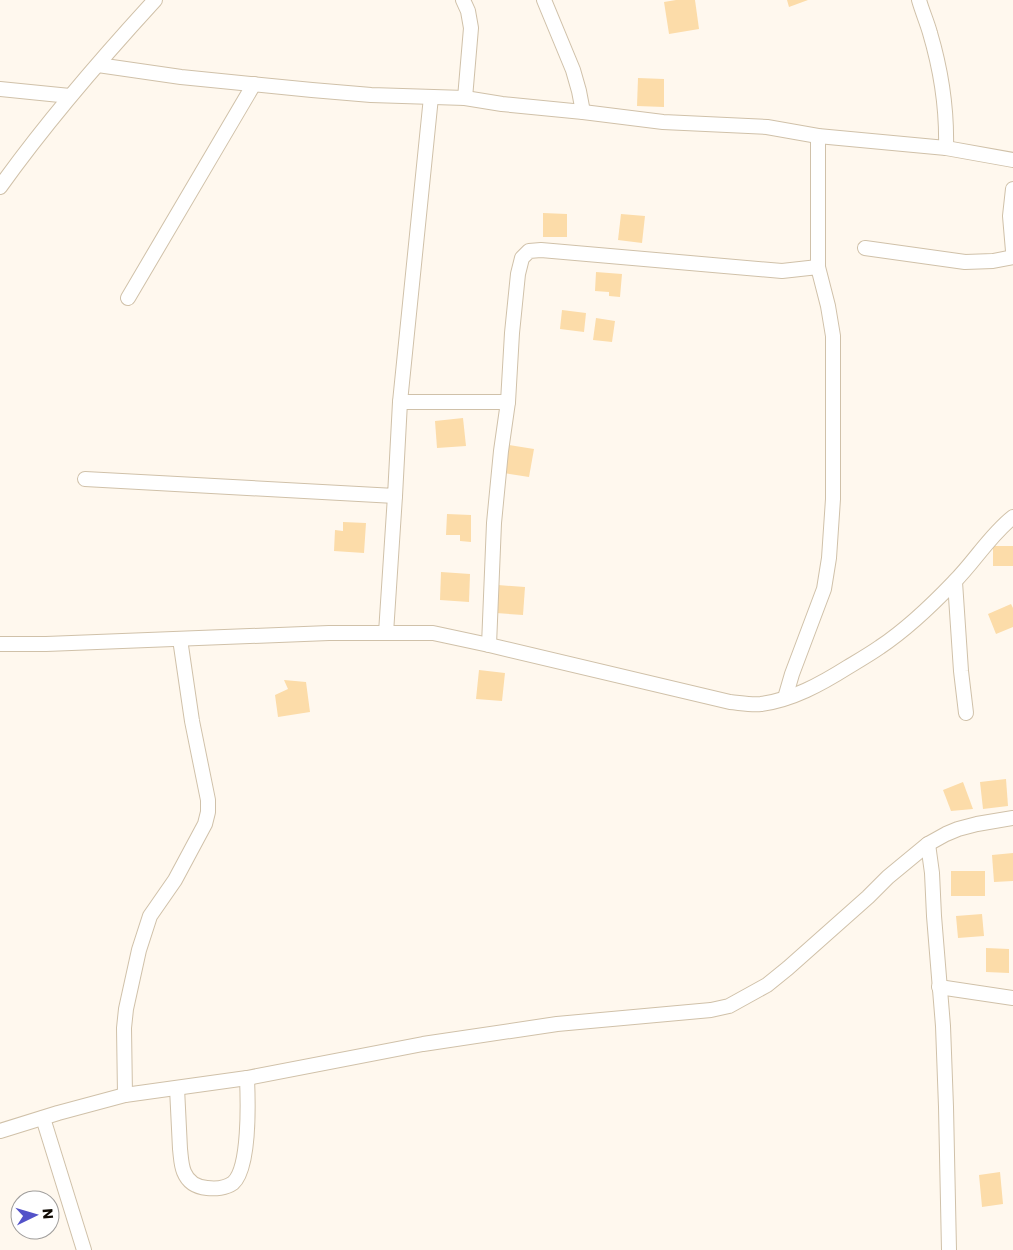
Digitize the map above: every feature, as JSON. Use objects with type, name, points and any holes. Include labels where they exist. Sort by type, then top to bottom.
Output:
[{"type":"street","points":[[0,187],[70,96],[155,0]]},
{"type":"street","points":[[463,0],[468,11],[471,28],[464,98]]},
{"type":"street","points":[[544,0],[573,70],[583,112]]},
{"type":"street","points":[[918,0],[930,32],[941,79],[945,111],[946,148]]},
{"type":"street","points":[[98,64],[181,77],[371,95],[464,98],[663,122],[767,126],[818,136],[946,148],[1013,160]]},
{"type":"street","points":[[128,298],[254,84]]},
{"type":"street","points":[[0,89],[70,96]]},
{"type":"street","points":[[386,632],[400,402],[431,97]]},
{"type":"street","points":[[785,698],[824,589],[832,519],[833,336],[818,267],[818,136]]},
{"type":"street","points":[[1013,189],[1010,216],[1013,251]]},
{"type":"street","points":[[865,248],[965,262],[993,261],[1013,257]]},
{"type":"street","points":[[489,645],[494,514],[508,402],[518,274],[522,258],[529,251],[541,250],[782,271],[818,267]]},
{"type":"street","points":[[400,402],[508,402]]},
{"type":"street","points":[[85,478],[395,496]]},
{"type":"street","points":[[0,644],[329,633],[433,633],[730,702],[762,704],[809,689],[834,676],[880,647],[918,616],[954,582],[993,536],[1013,517]]},
{"type":"street","points":[[954,582],[966,713]]},
{"type":"street","points":[[126,1095],[124,1028],[126,1009],[139,950],[150,916],[175,880],[205,824],[208,812],[208,800],[192,721],[180,639]]},
{"type":"street","points":[[0,1131],[126,1095],[247,1078],[422,1044],[557,1024],[711,1010],[729,1006],[767,985],[788,968],[888,877],[928,844],[958,829],[1013,818]]},
{"type":"street","points":[[928,844],[932,873],[942,1026],[949,1250]]},
{"type":"street","points":[[939,987],[1013,998]]},
{"type":"street","points":[[177,1088],[184,1173],[190,1182],[198,1186],[212,1189],[221,1188],[229,1185],[237,1178],[245,1150],[248,1124],[247,1078]]},
{"type":"street","points":[[43,1118],[84,1250]]},
{"type":"building","points":[[695,0],[699,29],[669,34],[664,2]]},
{"type":"building","points":[[787,0],[808,0],[789,7]]},
{"type":"building","points":[[638,78],[664,79],[664,107],[637,106]]},
{"type":"building","points":[[543,213],[567,214],[567,237],[543,237]]},
{"type":"building","points":[[621,214],[645,216],[642,243],[618,240]]},
{"type":"building","points":[[596,272],[622,274],[620,297],[609,296],[609,292],[595,291]]},
{"type":"building","points":[[562,310],[586,313],[584,332],[560,329]]},
{"type":"building","points":[[596,318],[615,321],[612,342],[593,340]]},
{"type":"building","points":[[463,418],[466,446],[437,448],[435,421]]},
{"type":"building","points":[[509,445],[534,449],[529,477],[504,473]]},
{"type":"building","points":[[447,514],[471,515],[471,542],[460,541],[460,535],[446,535]]},
{"type":"building","points":[[343,522],[366,523],[364,553],[334,551],[335,530],[343,531]]},
{"type":"building","points":[[993,546],[1013,546],[1013,566],[993,566]]},
{"type":"building","points":[[441,572],[470,574],[469,602],[440,600]]},
{"type":"building","points":[[498,585],[525,587],[523,615],[496,613]]},
{"type":"building","points":[[1011,604],[1013,608],[1013,627],[996,634],[988,614]]},
{"type":"building","points":[[479,670],[505,673],[502,701],[476,699]]},
{"type":"building","points":[[284,680],[306,682],[310,712],[278,717],[275,695],[288,689]]},
{"type":"building","points":[[1006,779],[1008,806],[983,809],[980,782]]},
{"type":"building","points":[[963,782],[973,809],[951,811],[943,790]]},
{"type":"building","points":[[1013,853],[1013,881],[994,882],[992,855]]},
{"type":"building","points":[[951,871],[985,871],[985,896],[951,896]]},
{"type":"building","points":[[982,914],[984,936],[958,938],[956,916]]},
{"type":"building","points":[[986,948],[1009,949],[1009,973],[986,972]]},
{"type":"building","points":[[1000,1172],[1003,1204],[982,1207],[979,1175]]}]
